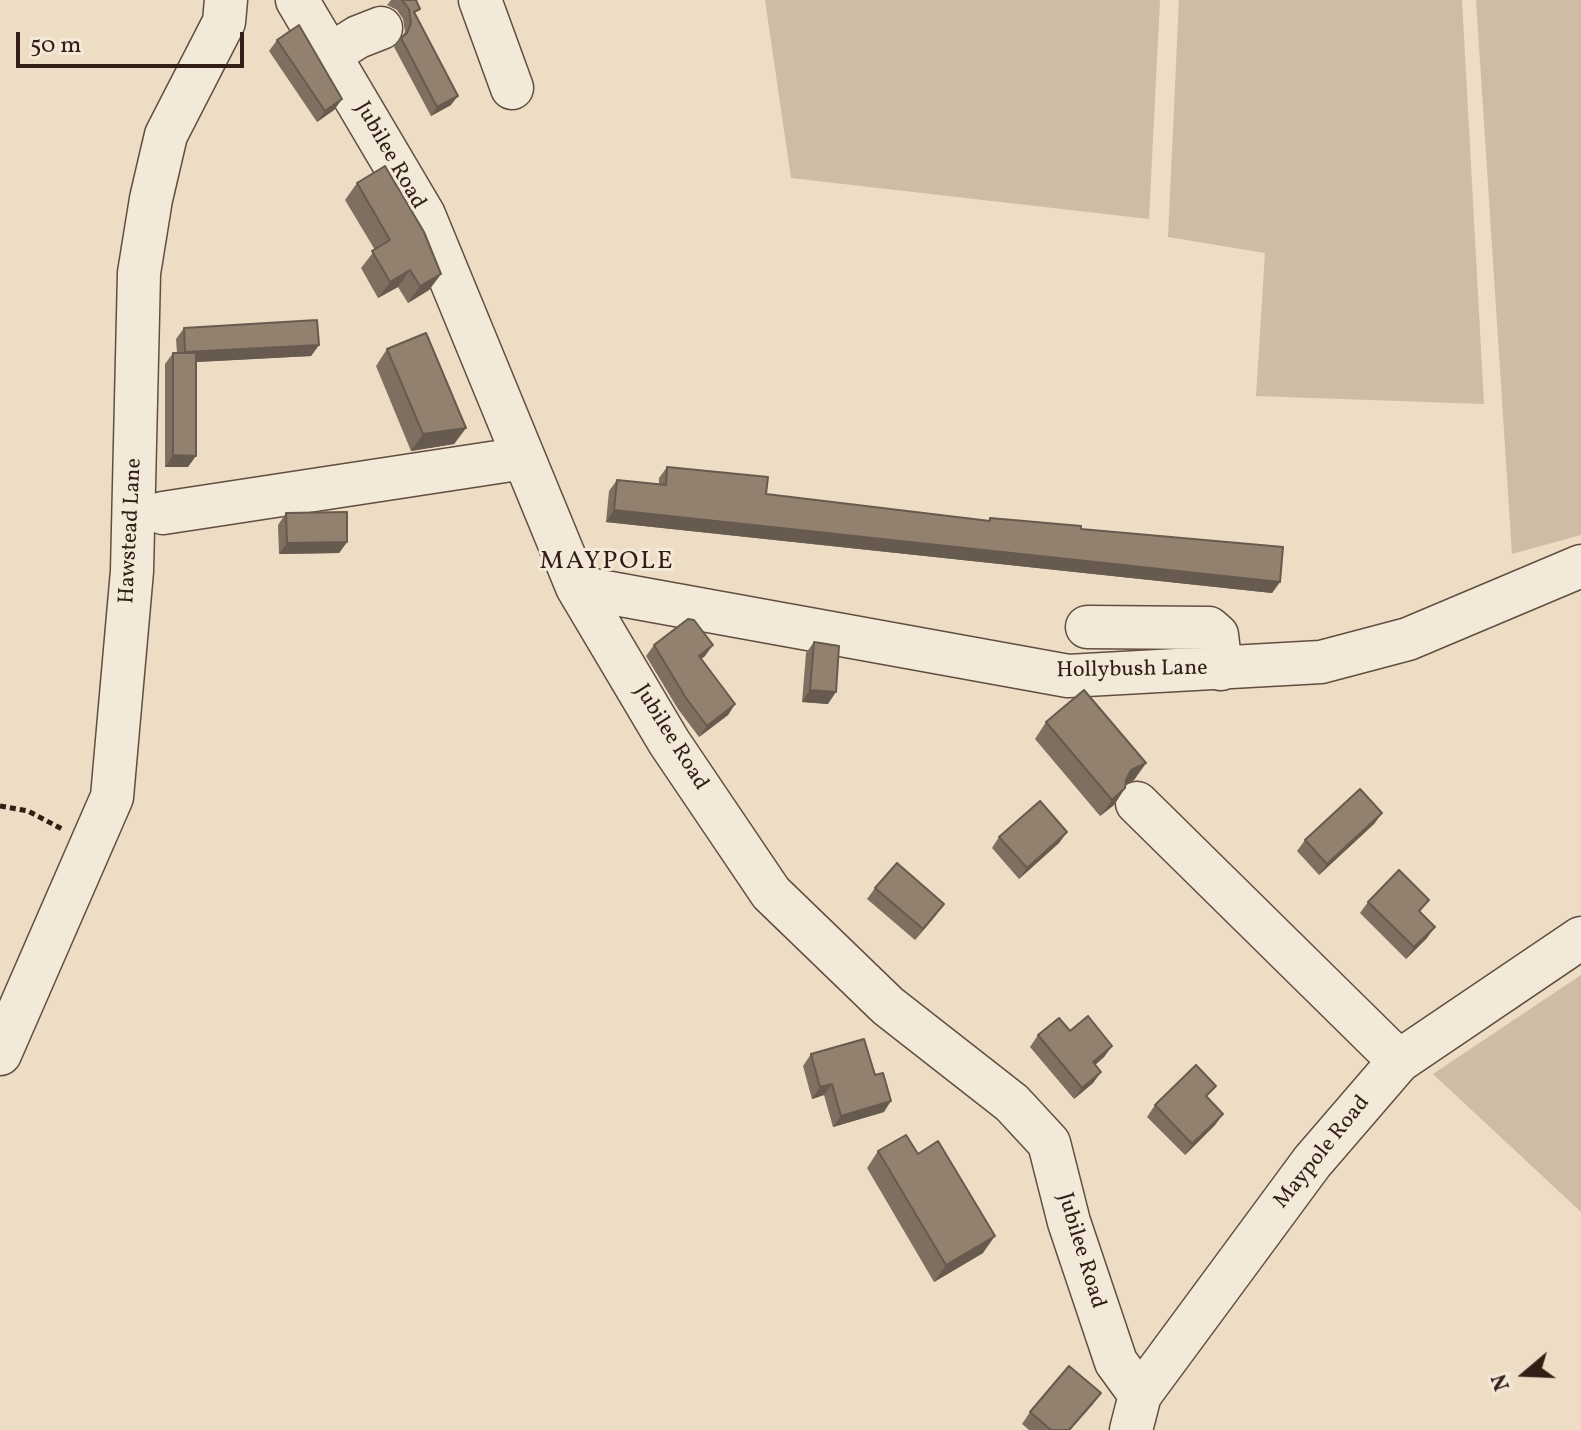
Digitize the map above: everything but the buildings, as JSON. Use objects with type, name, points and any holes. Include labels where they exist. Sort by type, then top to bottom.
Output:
[{"type":"street","name":"Hawstead Lane","points":[[0,1054],[112,797],[132,571],[139,273],[151,199],[166,135],[224,22],[226,0]]},
{"type":"street","name":"Jubilee Road","points":[[297,0],[424,215],[577,587],[669,742],[771,893],[888,1006],[1012,1103],[1049,1143],[1069,1222],[1136,1412]]},
{"type":"street","points":[[480,0],[512,88]]},
{"type":"street","points":[[329,55],[358,37],[381,28]]},
{"type":"street","points":[[163,513],[524,458]]},
{"type":"street","name":"Hollybush Lane","points":[[577,587],[1068,676],[1321,662],[1408,639],[1581,566]]},
{"type":"street","points":[[1087,627],[1209,628],[1217,635],[1221,669]]},
{"type":"street","points":[[1137,803],[1399,1061]]},
{"type":"street","name":"Maypole Road","points":[[1136,1412],[1312,1162],[1399,1061],[1581,938]]},
{"type":"path","points":[[0,806],[28,811],[91,845]]},
{"type":"shaded area","points":[[765,0],[1160,0],[1149,219],[791,178]]},
{"type":"shaded area","points":[[1179,0],[1462,0],[1484,404],[1256,396],[1265,253],[1168,237]]},
{"type":"shaded area","points":[[1476,0],[1581,0],[1581,535],[1512,554]]},
{"type":"shaded area","points":[[1581,975],[1581,1212],[1433,1074]]},
{"type":"district","name":"MAYPOLE","points":[[607,563]]}]
